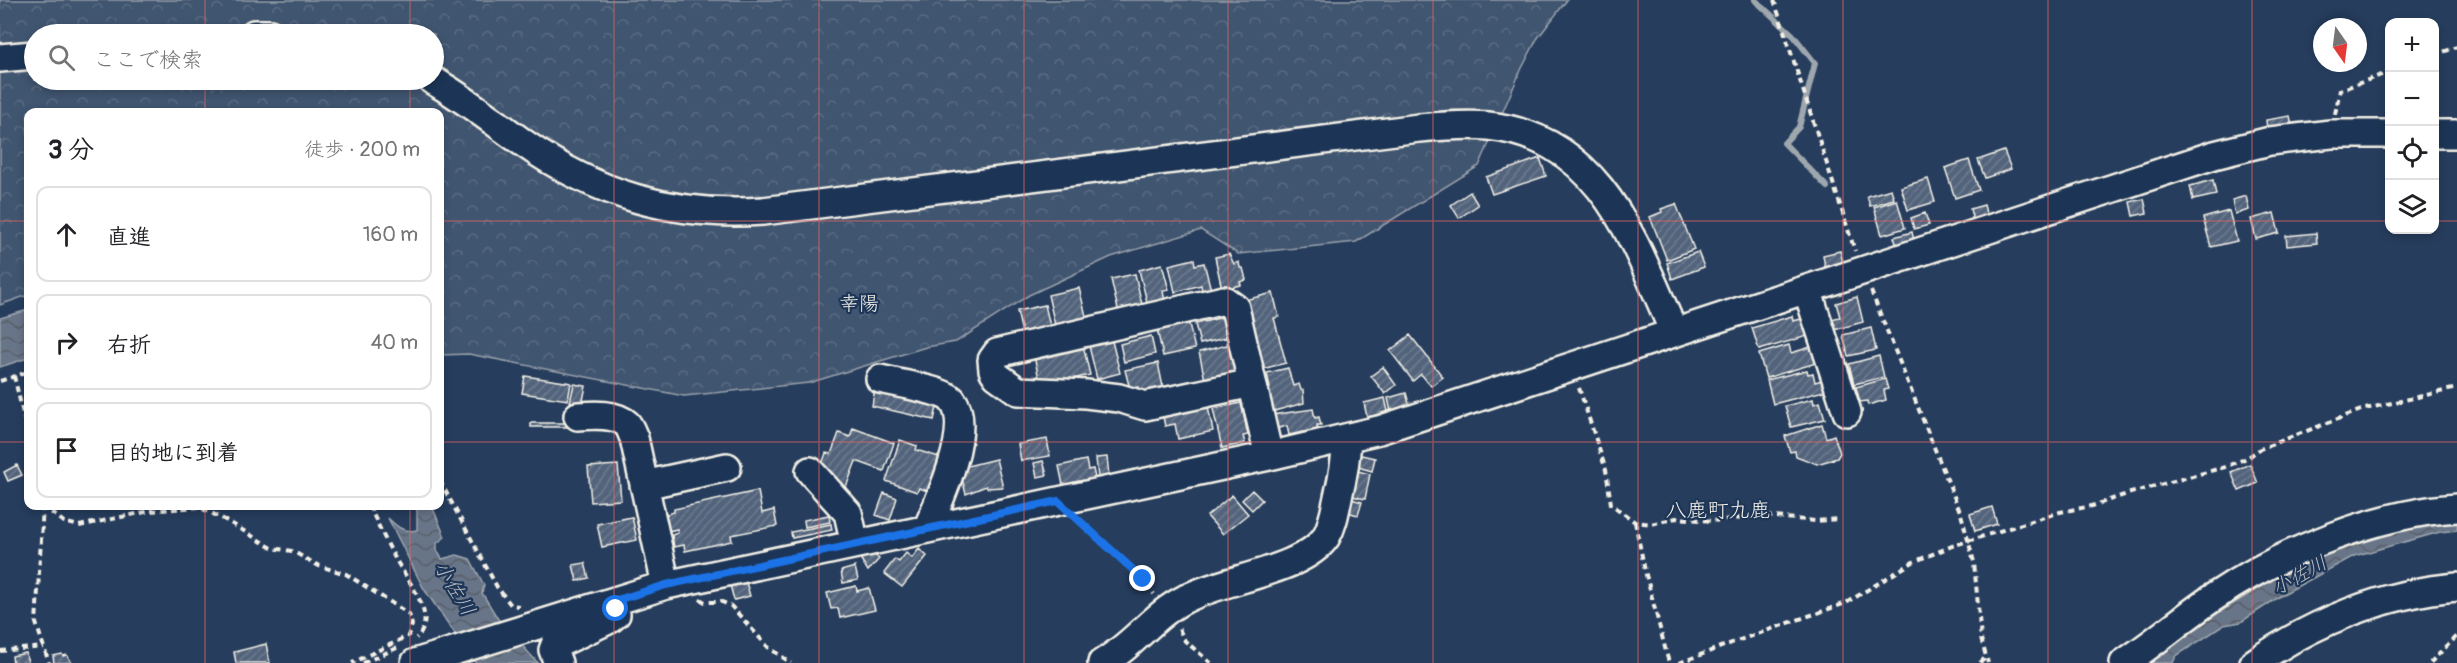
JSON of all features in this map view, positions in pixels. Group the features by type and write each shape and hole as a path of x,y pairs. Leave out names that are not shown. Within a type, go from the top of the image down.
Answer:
{"street":[{"path":"0,58 24,56"},
{"path":"444,88 523,143 589,182 618,194 650,203 714,213 775,209 1419,128 1454,125 1489,126 1515,132 1556,149 1585,169 1597,182 1627,227 1674,332"},
{"path":"410,650 452,651 524,616 614,601 666,585 1347,439 2214,155 2271,141 2331,134 2385,134"},
{"path":"2439,134 2457,134"},
{"path":"1807,289 1847,412"},
{"path":"1252,383 1145,406 1119,398 1086,394 1018,391 997,376 993,370 992,360 997,353 1224,300 1235,308 1269,456"},
{"path":"880,379 942,394 951,399 958,413 959,428 952,463 927,529"},
{"path":"578,416 599,414 627,424 634,438 666,585"},
{"path":"1102,663 1127,647 1166,610 1201,591 1267,571 1316,548 1324,539 1333,520 1346,462 1347,439"},
{"path":"644,485 727,467"},
{"path":"810,471 848,513 855,544"},
{"path":"2124,663 2230,586 2304,548 2375,523 2457,508"},
{"path":"2254,663 2288,642 2378,602 2409,594 2457,587"},
{"path":"558,663 554,656 555,645 610,620 616,614 614,601"}],"path":[{"path":"1774,0 1862,271 1961,514 1974,562 1981,639 1988,663"},
{"path":"2439,53 2457,47"},
{"path":"2331,134 2340,90 2385,74"},
{"path":"1572,367 1606,470 1611,504 1635,522 1651,524 1676,518 1712,521 1766,516 1815,521 1838,519"},
{"path":"0,381 24,373"},
{"path":"14,376 24,417"},
{"path":"1679,663 1737,640 1846,603 1913,562 1969,541 2060,512 2092,506 2225,467 2247,458 2260,449 2361,410 2457,388"},
{"path":"444,488 506,601 524,616"},
{"path":"1058,501 1143,579 1185,641 1211,663"},
{"path":"43,510 36,623 49,663"},
{"path":"48,510 64,522 79,526 162,510"},
{"path":"205,510 272,548 292,551 319,566 346,574 409,614 412,625 408,636 352,663"},
{"path":"363,663 410,650 423,633 425,624 417,592 397,561 371,510"},
{"path":"1635,522 1669,663"},
{"path":"697,597 705,602 722,602 731,606 768,647 791,663"},
{"path":"2430,663 2457,636"},
{"path":"0,651 44,647"},
{"path":"1980,663 1986,657"}],"green space":[{"path":"0,0 1567,0 1537,39 1479,166 1356,242 1238,254 1201,230 1111,257 1029,295 956,342 926,347 809,383 684,396 469,354 444,355 444,108 24,108 24,296 0,305"}],"water":[{"path":"24,311 24,359 0,367 0,318"},
{"name":"小佐川","path":"434,510 445,537 437,543 437,550 442,559 457,555 470,559 484,585 482,593 498,619 538,663 476,663 472,658 424,589 388,518 408,531 417,530 417,511"},
{"name":"小佐川","path":"2457,520 2457,530 2440,532 2354,556 2285,593 2241,622 2224,625 2176,656 2173,663 2147,663 2194,628 2272,580 2341,544 2415,525"}],"building":[{"path":"2290,116 2292,125 2267,129 2266,120"},
{"path":"2004,151 2011,169 1985,178 1978,160"},
{"path":"1540,158 1546,176 1492,194 1486,177"},
{"path":"1969,160 1979,190 1955,198 1945,168"},
{"path":"1928,179 1935,202 1908,210 1901,187"},
{"path":"2213,180 2216,195 2193,200 2190,186"},
{"path":"1891,189 1894,199 1870,206 1867,196"},
{"path":"1470,192 1478,205 1459,218 1451,205"},
{"path":"2246,196 2249,210 2235,214 2232,200"},
{"path":"2144,199 2147,213 2133,216 2130,202"},
{"path":"1897,200 1905,228 1882,235 1874,207"},
{"path":"1676,204 1694,249 1667,260 1650,217 1662,212 1661,209"},
{"path":"1984,205 1987,217 1973,221 1970,209"},
{"path":"2229,211 2237,241 2211,247 2203,218"},
{"path":"1925,213 1929,225 1914,229 1911,218"},
{"path":"2274,213 2279,233 2256,239 2251,219"},
{"path":"1912,232 1914,241 1897,246 1894,237"},
{"path":"2316,233 2317,243 2287,246 2286,236"},
{"path":"1840,251 1843,262 1825,267 1823,255"},
{"path":"1698,252 1704,267 1672,279 1667,263"},
{"path":"1229,254 1234,264 1239,262 1240,268 1243,268 1246,280 1240,282 1241,285 1222,289 1215,257"},
{"path":"1194,259 1195,265 1204,263 1211,290 1202,292 1201,285 1175,292 1169,265"},
{"path":"1162,264 1169,290 1163,291 1165,302 1148,306 1139,270"},
{"path":"1135,274 1143,309 1134,311 1133,307 1125,308 1126,312 1119,314 1111,279"},
{"path":"1079,288 1087,320 1060,327 1059,324 1055,325 1048,295"},
{"path":"1273,293 1279,317 1274,318 1286,363 1262,369 1245,300"},
{"path":"1857,297 1863,322 1834,330 1831,319 1840,317 1836,303"},
{"path":"1045,305 1050,326 1022,333 1017,311"},
{"path":"1792,316 1793,321 1806,318 1811,335 1759,350 1752,328"},
{"path":"1224,317 1229,337 1200,344 1195,324"},
{"path":"1188,320 1195,349 1163,356 1157,329 1182,324 1181,321"},
{"path":"1871,328 1876,350 1848,356 1843,335"},
{"path":"1410,335 1443,377 1431,386 1421,374 1413,381 1390,351"},
{"path":"1151,336 1155,354 1124,362 1120,344"},
{"path":"1112,341 1120,373 1097,379 1089,346"},
{"path":"1231,344 1232,361 1236,360 1239,372 1205,380 1199,352"},
{"path":"1083,345 1090,375 1054,383 1040,383 1034,356"},
{"path":"1789,345 1791,353 1811,347 1816,363 1766,378 1759,354"},
{"path":"1879,356 1884,377 1854,384 1849,364"},
{"path":"1158,363 1163,387 1140,392 1139,387 1130,389 1125,370"},
{"path":"1383,367 1396,385 1385,394 1371,376"},
{"path":"1288,368 1293,386 1299,384 1303,390 1304,403 1274,411 1266,389 1270,388 1267,373"},
{"path":"1807,370 1808,374 1813,373 1815,382 1826,379 1828,390 1773,404 1767,380"},
{"path":"525,376 571,383 568,400 522,393"},
{"path":"1885,379 1888,389 1884,390 1886,400 1868,405 1867,401 1860,402 1856,387"},
{"path":"574,384 586,386 582,405 570,402"},
{"path":"875,388 938,403 934,420 872,406"},
{"path":"1406,393 1410,407 1391,412 1388,398"},
{"path":"1385,398 1388,412 1367,417 1364,403"},
{"path":"1813,399 1814,404 1820,402 1825,419 1791,427 1785,406"},
{"path":"1241,403 1248,435 1243,436 1245,443 1222,448 1213,409"},
{"path":"1208,407 1213,431 1178,439 1175,424 1165,426 1163,417"},
{"path":"1313,409 1315,418 1319,417 1321,425 1317,425 1318,429 1289,435 1287,426 1275,429 1272,415"},
{"path":"531,423 567,423 567,427 531,427"},
{"path":"1822,424 1826,438 1834,435 1840,453 1837,458 1817,464 1796,456 1795,451 1790,452 1785,436"},
{"path":"853,428 894,443 884,471 856,461 846,487 824,479 820,470 826,453 831,454 839,433 850,437"},
{"path":"1047,439 1050,456 1021,461 1018,444"},
{"path":"900,440 917,446 916,450 939,457 928,491 919,488 917,492 886,481"},
{"path":"1357,454 1375,458 1372,471 1354,466"},
{"path":"1107,457 1109,476 1098,478 1096,458"},
{"path":"996,459 1003,487 987,488 986,486 966,494 959,468"},
{"path":"1086,460 1088,470 1093,469 1095,478 1063,485 1059,466"},
{"path":"1043,461 1047,475 1037,477 1034,463"},
{"path":"2250,464 2258,483 2239,491 2231,472"},
{"path":"17,465 22,475 8,481 4,472"},
{"path":"618,465 621,500 591,502 588,467"},
{"path":"1350,469 1370,474 1365,499 1344,494"},
{"path":"1252,490 1262,500 1252,510 1242,500"},
{"path":"758,491 762,513 774,510 777,526 731,535 732,541 685,551 684,545 674,547 672,535 678,533 677,529 668,531 665,515 674,512 674,509"},
{"path":"884,493 897,498 890,520 876,515"},
{"path":"1232,495 1248,514 1223,534 1207,516"},
{"path":"1344,497 1362,502 1358,515 1340,510"},
{"path":"1992,507 1997,524 1975,531 1970,514"},
{"path":"829,515 830,522 805,527 804,520"},
{"path":"632,517 637,540 602,547 597,524"},
{"path":"831,524 832,530 792,538 791,532"},
{"path":"919,549 927,556 902,587 884,573 895,559 899,562 906,553 912,558"},
{"path":"875,555 879,559 868,571 860,558"},
{"path":"585,563 589,578 577,581 573,565"},
{"path":"855,567 858,580 843,583 841,571"},
{"path":"746,582 750,596 734,600 730,585"},
{"path":"856,586 857,591 869,588 875,610 840,618 838,608 831,609 827,593"},
{"path":"266,644 270,663 236,663 234,652"},
{"path":"26,653 28,663 13,663 12,656"},
{"path":"67,655 72,663 54,663 53,656"}],"waterway":[{"path":"1755,0 1793,35 1815,63 1799,127 1784,143 1827,187"}],"district":[{"name":"幸陽","path":"859,303"},
{"name":"八鹿町九鹿","path":"1718,510"}],"route":[{"path":"616,609 614,601 666,585 1058,501 1143,579"}]}
